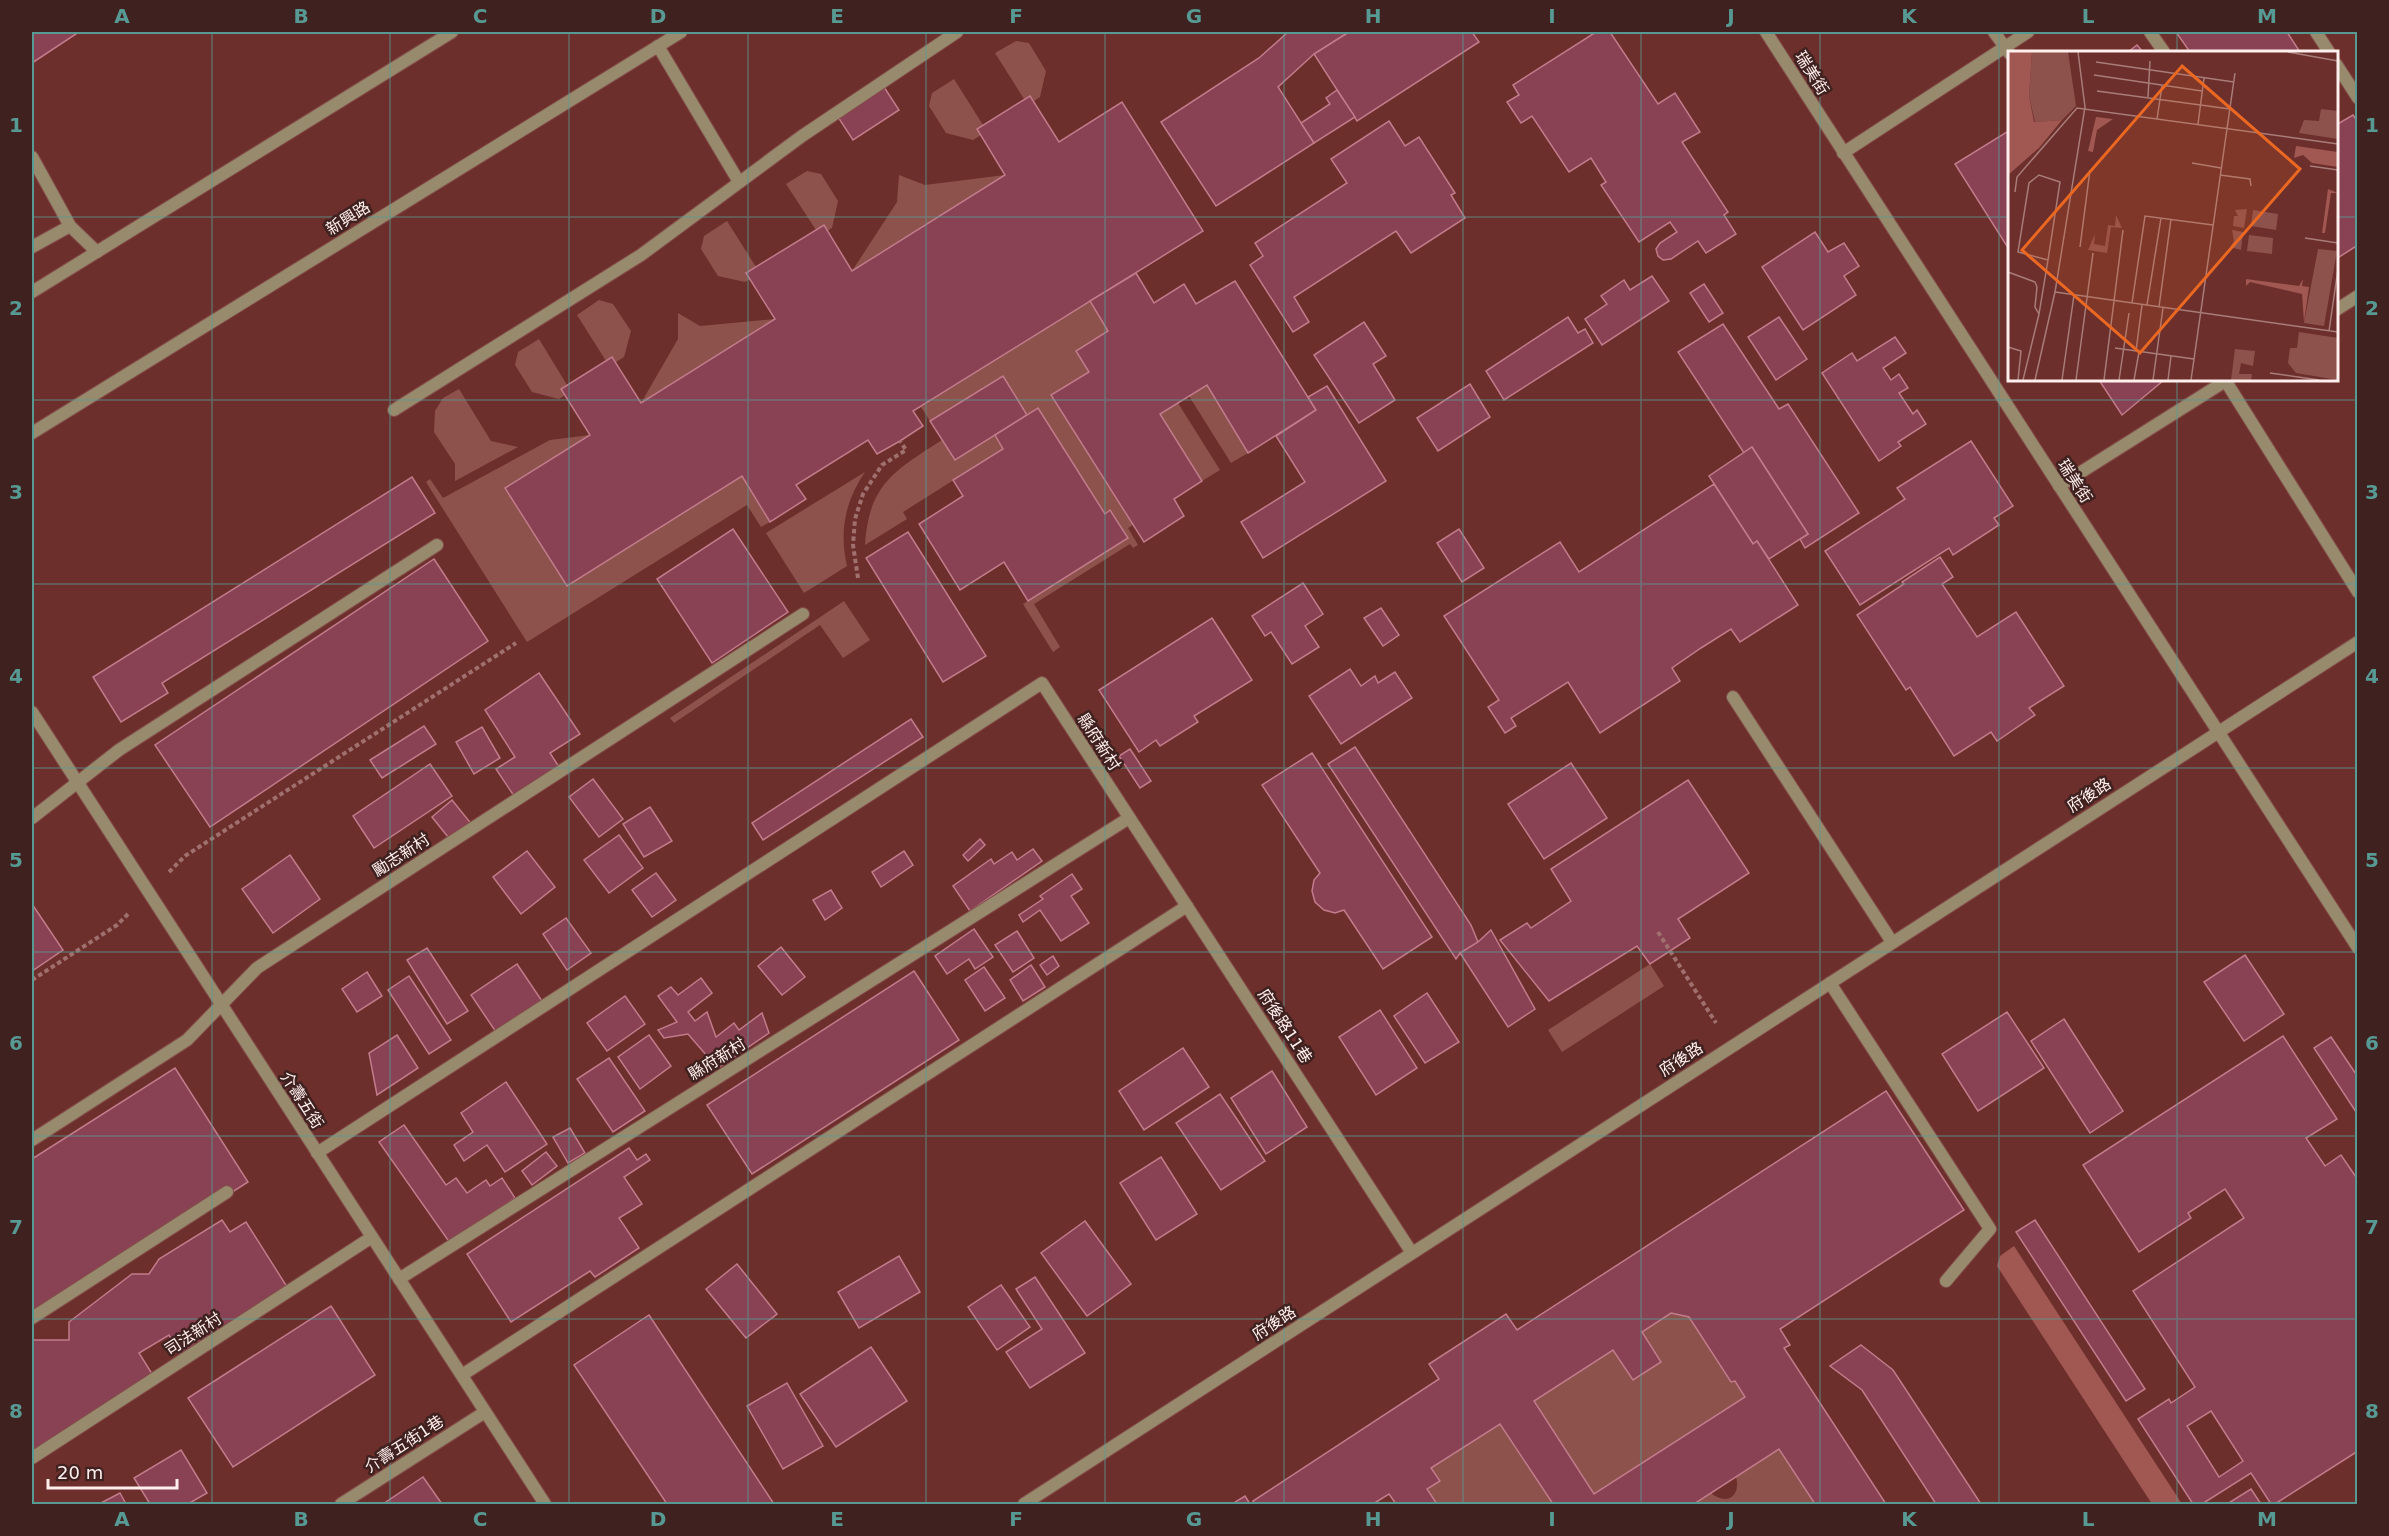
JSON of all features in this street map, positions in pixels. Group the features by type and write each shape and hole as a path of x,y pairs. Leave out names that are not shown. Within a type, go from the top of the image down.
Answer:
{"street":[{"path":"32,292 452,32"},
{"name":"新興路","path":"32,433 681,32"},
{"path":"394,410 642,255 802,136 957,32"},
{"name":"瑞美街","path":"1766,32 2358,948"},
{"path":"1994,32 2007,50"},
{"path":"1843,153 2007,50 2028,32"},
{"path":"2150,32 2163,51"},
{"path":"2316,32 2328,51"},
{"path":"658,46 739,182"},
{"path":"2338,66 2358,98"},
{"path":"32,157 70,226 97,252"},
{"path":"32,247 70,226"},
{"path":"2338,309 2358,296"},
{"path":"2060,486 2224,381"},
{"path":"2227,381 2358,592"},
{"path":"32,818 119,750 437,544"},
{"name":"勵志新村","path":"32,1140 187,1040 257,968 803,614"},
{"name":"府後路","path":"1024,1504 2358,642"},
{"name":"縣府新村","path":"317,1153 1042,683 1129,818 399,1279"},
{"path":"1733,697 1892,942"},
{"name":"介壽五街","path":"32,712 545,1504"},
{"name":"府後路11巷","path":"1129,818 1412,1253"},
{"path":"462,1375 1187,906"},
{"path":"1830,982 1990,1229 1946,1281"},
{"path":"32,1318 226,1192"},
{"name":"司法新村","path":"32,1458 372,1238"},
{"name":"介壽五街1巷","path":"341,1504 485,1412"}],"path":[{"path":"858,578 853,545 855,519 863,494 882,465 906,450 900,441"},
{"path":"32,980 117,925 185,856 516,643"},
{"path":"1658,932 1731,1046"}],"shaded area":[{"path":"1016,41 1029,43 1046,71 1040,97 1034,101 1030,96 1024,99 995,53"},
{"path":"954,79 983,125 977,129 981,135 973,140 946,133 929,106 932,93"},
{"path":"807,171 821,174 838,201 832,228 827,231 824,225 816,230 786,184"},
{"path":"899,175 925,185 1005,175 852,271 897,202"},
{"path":"727,221 756,267 750,279 745,282 718,276 701,249 704,236"},
{"path":"599,300 613,304 631,331 624,357 616,362 612,357 606,361 577,315"},
{"path":"1090,301 1108,331 1089,372 1051,395 1133,525 1128,528 1138,545 1133,548 1130,544 1034,604 1060,647 1053,652 1023,604 1127,538 1110,510 1105,514 1038,408 1027,415 1003,376 930,421 921,407"},
{"path":"678,313 700,326 775,319 641,403 678,339"},
{"path":"539,339 567,385 561,389 565,395 559,399 532,392 515,365 518,352"},
{"path":"1207,385 1248,453 1231,463 1189,396"},
{"path":"459,389 491,441 518,447 455,481 455,464 434,432 435,411 443,398"},
{"path":"1178,403 1220,470 1202,481 1160,414"},
{"path":"590,435 505,488 567,586 742,476 770,522 761,527 747,505 527,642 426,482 430,479 443,498 550,440"},
{"path":"995,435 1003,449 903,512 907,519 865,545 867,524 878,493 898,471 942,440 955,460"},
{"path":"865,472 848,506 844,529 847,566 804,593 766,533"},
{"path":"844,601 870,640 843,658 820,625 674,723 670,718"},
{"path":"1650,964 1664,986 1562,1052 1548,1030"},
{"path":"2014,1246 2182,1504 2152,1504 1997,1266 2000,1256"},
{"path":"1671,1313 1689,1317 1731,1382 1735,1381 1745,1397 1594,1494 1534,1401 1613,1350 1633,1380 1660,1362 1642,1332"},
{"path":"1500,1424 1553,1504 1437,1504 1427,1489 1439,1481 1431,1468"},
{"path":"1779,1449 1815,1504 1694,1504 1711,1493 1722,1499 1731,1497 1735,1494 1736,1477"}],"building":[{"path":"32,32 79,32 32,63"},
{"path":"1288,32 1349,32 1314,54 1278,87 1314,143 1216,206 1161,122 1259,58"},
{"path":"1349,32 1472,32 1479,42 1357,121 1314,54"},
{"path":"1596,32 1610,32 1658,104 1675,93 1700,132 1682,142 1728,212 1724,215 1736,234 1706,253 1698,241 1671,259 1663,260 1658,256 1656,249 1660,243 1677,232 1670,222 1639,242 1601,185 1606,182 1591,158 1569,172 1532,116 1521,123 1507,102 1519,95 1513,85"},
{"path":"2176,32 2287,32 2299,51 2189,51"},
{"path":"2137,45 2142,51 2129,51"},
{"path":"882,84 899,110 853,140 836,114"},
{"path":"1337,90 1355,117 1314,143 1301,123 1330,104 1326,98"},
{"path":"1030,96 1059,142 1122,102 1203,231 913,411 923,426 900,441 877,454 868,440 796,485 806,499 770,522 742,476 567,586 505,488 590,435 561,389 612,357 641,403 775,319 746,273 824,225 852,271 1005,175 977,129"},
{"path":"2353,115 2358,122 2358,245 2338,258 2338,124"},
{"path":"1389,121 1405,146 1419,137 1455,193 1451,195 1465,218 1411,253 1396,231 1294,297 1309,322 1293,332 1250,265 1263,256 1255,243 1347,183 1331,159"},
{"path":"2008,131 2008,248 1955,164"},
{"path":"1815,232 1828,252 1844,243 1859,266 1844,276 1856,295 1803,330 1762,267"},
{"path":"1136,273 1154,303 1184,284 1196,304 1235,281 1316,410 1248,453 1207,385 1160,414 1202,481 1174,499 1184,516 1144,542 1051,395 1089,372 1076,351 1108,331 1090,301"},
{"path":"1652,276 1669,301 1602,345 1585,319 1607,304 1601,296 1624,280 1630,290"},
{"path":"1704,284 1723,313 1709,322 1690,293"},
{"path":"1568,317 1578,333 1585,329 1593,343 1504,400 1486,371"},
{"path":"1779,317 1807,359 1776,380 1748,337"},
{"path":"1364,322 1386,356 1373,364 1395,400 1359,423 1314,355"},
{"path":"1723,324 1779,409 1788,404 1859,513 1805,548 1800,539 1808,534 1752,447 1744,453 1678,352"},
{"path":"1895,337 1906,353 1883,368 1891,380 1899,374 1908,388 1899,393 1913,414 1917,410 1926,424 1898,442 1901,446 1879,461 1822,373 1852,353 1857,361"},
{"path":"1003,376 1027,415 955,460 930,421"},
{"path":"2100,381 2163,381 2122,415"},
{"path":"1470,384 1490,417 1438,451 1417,418"},
{"path":"1327,386 1386,481 1263,558 1241,522 1305,482 1276,436 1316,410 1308,397"},
{"path":"1038,408 1105,514 1110,510 1128,538 1028,601 1004,562 960,590 919,524 963,496 953,480 1003,449 995,435"},
{"path":"1971,441 2013,506 1994,518 1999,525 1953,555 1949,548 1860,605 1825,551 1905,499 1897,488"},
{"path":"1752,447 1808,534 1769,559 1757,541 1753,544 1709,476"},
{"path":"412,477 435,513 162,683 168,693 121,722 93,677"},
{"path":"1714,484 1753,544 1757,541 1798,605 1740,642 1731,629 1701,648 1672,668 1680,681 1600,733 1568,682 1511,718 1516,726 1505,733 1488,707 1499,700 1444,616 1560,542 1579,572"},
{"path":"733,529 788,612 712,663 657,579"},
{"path":"1459,529 1484,568 1462,582 1437,543"},
{"path":"908,532 986,656 943,682 866,558"},
{"path":"1940,557 1953,577 1942,584 1977,637 2016,612 2064,686 2029,708 2035,715 1997,741 1991,732 1954,756 1910,687 1906,690 1857,615"},
{"path":"434,559 488,641 210,827 155,745"},
{"path":"1303,583 1323,614 1305,626 1319,647 1292,664 1271,632 1265,636 1252,616"},
{"path":"1381,608 1399,635 1383,646 1364,618"},
{"path":"1212,618 1252,680 1194,716 1198,722 1160,746 1156,740 1139,752 1099,690"},
{"path":"1350,669 1361,686 1375,676 1378,683 1395,672 1412,698 1341,744 1309,696"},
{"path":"539,673 580,734 550,753 561,770 516,799 496,769 515,757 485,710"},
{"path":"911,719 923,737 763,840 752,823"},
{"path":"424,726 436,744 382,778 370,760"},
{"path":"482,727 500,758 474,774 456,742"},
{"path":"1355,747 1471,925 1478,942 1472,948 1460,953 1456,959 1328,764"},
{"path":"1130,749 1151,781 1140,788 1119,756"},
{"path":"1312,753 1432,937 1383,969 1344,910 1335,913 1324,910 1315,902 1312,891 1314,880 1320,873 1262,785"},
{"path":"1571,763 1607,818 1544,859 1508,804"},
{"path":"430,764 452,796 374,848 353,816"},
{"path":"593,779 623,819 599,837 569,797"},
{"path":"1688,780 1749,873 1678,919 1690,938 1650,964 1637,946 1549,1001 1500,940 1527,923 1531,928 1571,901 1551,869"},
{"path":"452,800 473,826 452,842 432,817"},
{"path":"650,807 672,841 644,857 623,824"},
{"path":"619,835 643,868 609,893 584,860"},
{"path":"980,839 985,845 968,861 963,855"},
{"path":"1033,849 1042,861 970,911 953,886 991,859 994,864 1012,852 1017,860"},
{"path":"527,851 555,887 521,914 493,877"},
{"path":"904,851 913,865 881,887 872,872"},
{"path":"290,855 320,899 273,933 242,889"},
{"path":"656,873 676,900 652,917 632,890"},
{"path":"1072,874 1082,889 1071,896 1089,923 1061,941 1040,910 1023,922 1019,915 1043,899 1040,896"},
{"path":"831,890 842,908 825,920 813,900"},
{"path":"32,904 63,950 32,971"},
{"path":"566,918 591,953 567,970 543,934"},
{"path":"974,929 993,957 975,969 969,959 947,974 935,956"},
{"path":"1491,930 1535,1009 1508,1027 1460,953 1478,942"},
{"path":"1017,931 1034,958 1013,972 995,945"},
{"path":"781,947 805,977 782,995 758,966"},
{"path":"427,948 468,1011 447,1024 407,960"},
{"path":"2245,955 2284,1014 2244,1041 2204,982"},
{"path":"1053,956 1059,966 1047,975 1040,965"},
{"path":"517,964 542,1001 496,1032 471,995"},
{"path":"1031,965 1045,987 1023,1001 1010,980"},
{"path":"984,967 1005,998 985,1011 965,980"},
{"path":"914,971 959,1040 752,1174 707,1105"},
{"path":"367,972 382,996 357,1012 342,989"},
{"path":"409,976 451,1040 429,1054 388,990"},
{"path":"701,978 712,993 688,1012 695,1021 707,1012 716,1037 734,1023 739,1030 762,1013 769,1033 712,1072 708,1057 688,1034 664,1038 658,1030 677,1022 658,996 671,987 678,995"},
{"path":"1427,993 1459,1042 1425,1063 1394,1016"},
{"path":"625,996 645,1024 607,1051 587,1023"},
{"path":"1380,1010 1417,1068 1376,1095 1339,1037"},
{"path":"2007,1012 2044,1068 1978,1111 1942,1054"},
{"path":"2064,1019 2123,1111 2090,1133 2031,1041"},
{"path":"397,1035 418,1068 377,1095 369,1053"},
{"path":"649,1035 671,1066 640,1089 618,1057"},
{"path":"2283,1036 2337,1119 2306,1138 2325,1166 2341,1155 2358,1180 2358,1451 2275,1504 2271,1504 2251,1473 2202,1504 2193,1504 2138,1419 2169,1399 2171,1403 2195,1387 2133,1291 2244,1218 2225,1189 2188,1213 2191,1218 2139,1252 2083,1165","holes":["2211,1411 2243,1461 2219,1477 2187,1426"]},
{"path":"2331,1037 2358,1077 2358,1115 2314,1048"},
{"path":"1183,1048 1209,1087 1144,1130 1119,1091"},
{"path":"609,1058 645,1111 613,1132 577,1079"},
{"path":"175,1068 248,1182 32,1320 32,1159"},
{"path":"1272,1071 1307,1127 1266,1154 1231,1098"},
{"path":"506,1082 547,1144 505,1172 487,1145 464,1161 454,1145 473,1132 461,1113"},
{"path":"1886,1091 1964,1210 1780,1329 1790,1345 1784,1348 1886,1504 1815,1504 1779,1449 1694,1504 1553,1504 1500,1424 1431,1468 1440,1481 1427,1489 1437,1504 1396,1504 1389,1494 1373,1504 1255,1504 1253,1501 1439,1379 1429,1364 1506,1314 1517,1330","holes":["1671,1313 1689,1317 1731,1382 1735,1381 1745,1397 1594,1494 1534,1401 1613,1350 1633,1380 1661,1362 1642,1332"]},
{"path":"1220,1094 1265,1161 1221,1190 1176,1123"},
{"path":"404,1125 446,1185 456,1178 467,1193 486,1180 490,1186 502,1178 515,1198 450,1243 379,1142"},
{"path":"570,1128 585,1153 568,1163 553,1137"},
{"path":"629,1148 637,1160 646,1154 650,1160 624,1177 642,1204 619,1218 639,1248 595,1277 590,1271 511,1322 467,1254"},
{"path":"546,1152 557,1166 532,1185 522,1171"},
{"path":"1161,1157 1197,1214 1156,1240 1120,1183"},
{"path":"222,1220 230,1232 246,1222 289,1290 182,1357 169,1335 139,1353 154,1377 32,1453 32,1340 69,1340 69,1322 132,1274 149,1274 159,1259"},
{"path":"2035,1220 2145,1389 2126,1401 2016,1232"},
{"path":"1085,1221 1131,1284 1087,1316 1041,1253"},
{"path":"899,1256 920,1292 859,1328 838,1292"},
{"path":"737,1264 777,1314 746,1338 706,1289"},
{"path":"1035,1277 1085,1353 1030,1388 1006,1352 1042,1329 1016,1289"},
{"path":"1001,1285 1030,1327 997,1350 968,1307"},
{"path":"331,1306 375,1375 233,1467 188,1398"},
{"path":"649,1315 774,1504 667,1504 574,1365"},
{"path":"1861,1345 1893,1370 1981,1504 1936,1504 1862,1390 1830,1366"},
{"path":"871,1347 907,1401 836,1447 800,1394"},
{"path":"787,1383 823,1446 783,1469 747,1406"},
{"path":"181,1450 207,1493 188,1504 150,1504 134,1478"},
{"path":"423,1477 442,1504 383,1504"},
{"path":"2251,1489 2261,1504 2227,1504"},
{"path":"120,1493 126,1504 99,1504"},
{"path":"1245,1496 1250,1504 1232,1504"}]}
